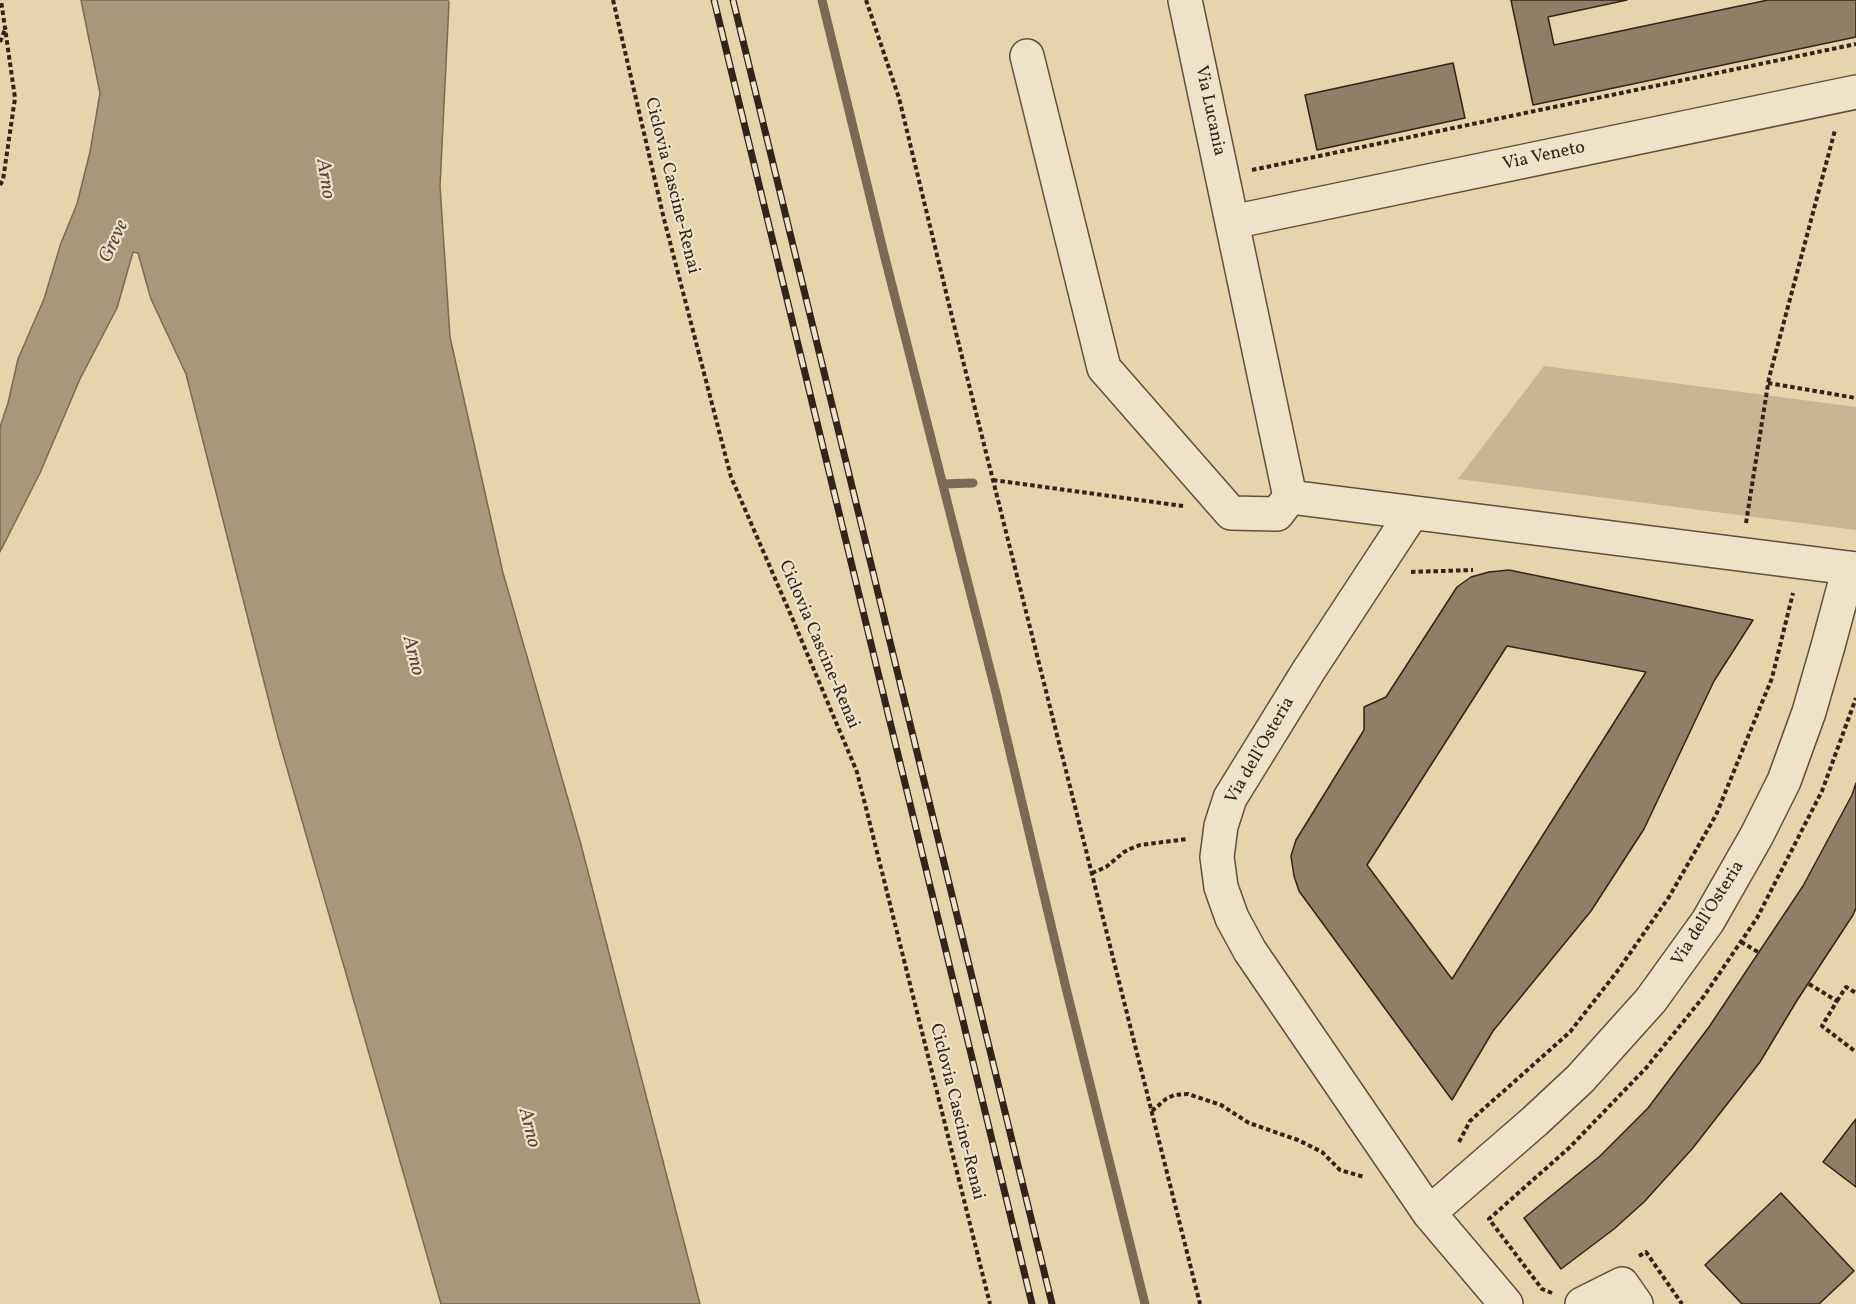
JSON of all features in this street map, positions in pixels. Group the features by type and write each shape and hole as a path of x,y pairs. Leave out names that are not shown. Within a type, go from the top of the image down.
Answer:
{"street":[{"name":"Via Lucania","path":"1185,0 1290,497"},
{"path":"1027,56 1104,368 1231,513 1277,514 1290,497"},
{"name":"Via Veneto","path":"1232,222 1856,92"},
{"name":"Via dell'Osteria","path":"1290,497 1852,568 1809,712 1784,781 1757,835 1708,921 1651,1000 1580,1079 1429,1213"},
{"name":"Via dell'Osteria","path":"1412,513 1309,670 1230,798 1221,826 1217,857 1221,887 1232,918 1250,951 1429,1213 1506,1304"},
{"path":"1567,1299 1622,1284 1636,1304"}],"path":[{"path":"0,185 3,180 15,98 1,0"},
{"name":"Ciclovia Cascine-Renai","path":"613,0 664,219 731,477 857,772 990,1304"},
{"path":"866,0 899,98 1200,1304"},
{"path":"0,42 6,27"},
{"path":"1242,171 1856,44"},
{"path":"1746,525 1768,383 1835,129"},
{"path":"1768,383 1856,398"},
{"path":"993,480 1183,506"},
{"path":"1407,573 1473,570"},
{"path":"1454,1152 1470,1121 1570,1032 1619,969 1669,897 1716,814 1772,678 1793,591"},
{"path":"1567,1299 1542,1289 1489,1219 1570,1147 1646,1068 1704,996 1757,918 1822,791 1856,698"},
{"path":"1092,873 1106,867 1124,852 1140,845 1191,839 1221,826"},
{"path":"1741,942 1758,952"},
{"path":"1809,984 1837,1001"},
{"path":"1856,993 1846,987 1822,1026 1856,1052"},
{"path":"1152,1111 1174,1095 1188,1094 1221,1105 1249,1124 1298,1140 1322,1152 1340,1170 1384,1183 1405,1178"},
{"path":"1636,1257 1646,1252 1682,1304"}],"shaded area":[{"path":"1544,366 1856,407 1856,530 1458,479"}],"water":[{"path":"81,0 448,0 440,186 450,337 503,573 580,841 700,1304 441,1304 278,737 186,374 151,299 138,253 133,252 117,308 80,379 40,473 0,552 0,427 18,359 44,299 61,243 77,204 90,152 100,93"}],"building":[{"path":"1511,0 1627,0 1548,17 1554,45 1768,0 1856,0 1856,37 1533,105"},
{"path":"1453,63 1465,118 1317,150 1305,95"},
{"path":"1509,570 1753,620 1714,681 1644,829 1591,911 1493,1031 1452,1100 1299,891 1291,856 1296,840 1364,730 1364,707 1386,697 1457,587 1471,577","holes":["1507,646 1646,672 1452,979 1367,865"]},
{"path":"1856,783 1856,908 1853,915 1760,1062 1692,1149 1644,1202 1614,1229 1561,1269 1524,1218 1600,1156 1648,1108 1709,1027 1803,886 1852,795"},
{"path":"1856,1119 1856,1187 1823,1162"},
{"path":"1781,1193 1854,1271 1819,1304 1742,1304 1705,1265"}],"waterway":[{"path":"822,0 996,693 1066,988 1145,1304"},
{"path":"943,484 973,483"}],"railway":[{"path":"714,0 1032,1304"},
{"path":"733,0 1052,1304"}],"water label":[{"name":"Arno","path":"324,179"},
{"name":"Greve","path":"115,242"},
{"name":"Arno","path":"412,656"},
{"name":"Arno","path":"528,1128"}]}
